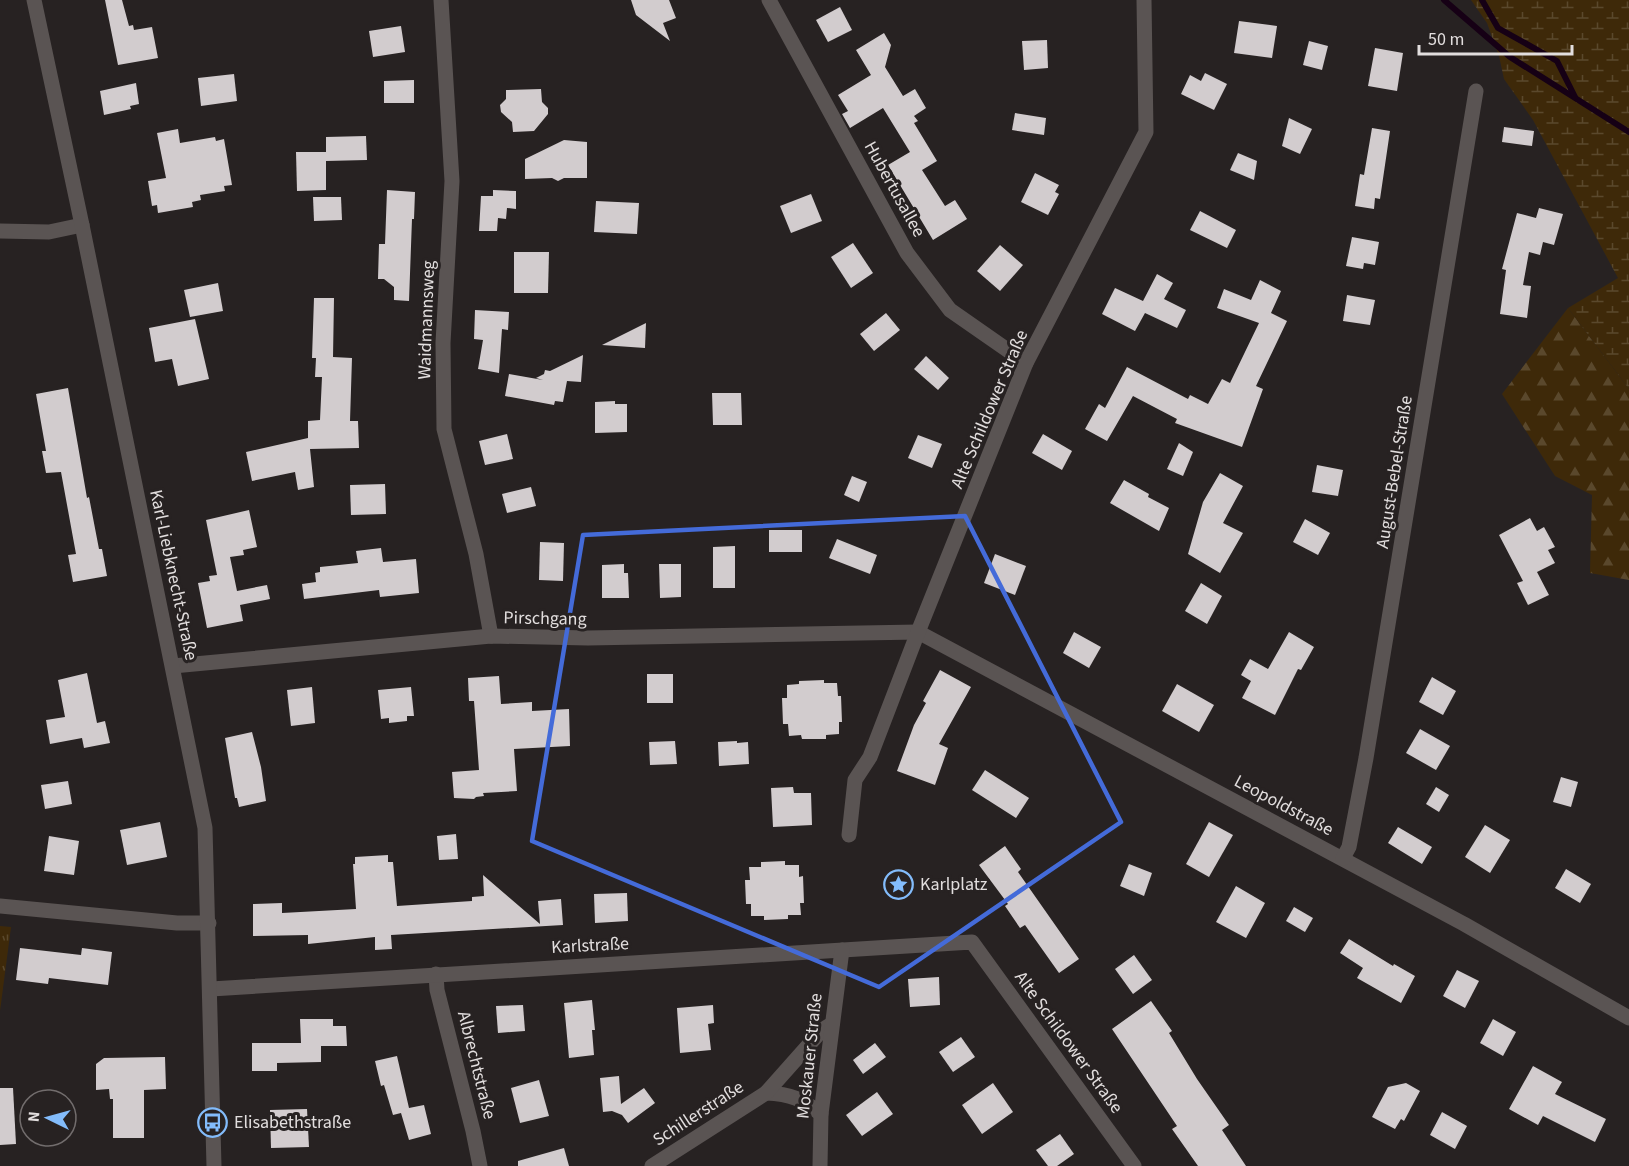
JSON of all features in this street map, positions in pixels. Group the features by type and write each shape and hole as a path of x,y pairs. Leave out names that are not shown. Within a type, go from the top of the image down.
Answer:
{"street":[{"name":"Karl-Liebknecht-Straße","path":"33,0 82,225 205,828 214,1166"},
{"name":"Waidmannsweg","path":"441,0 452,181 443,343 444,429 476,554 491,636"},
{"name":"Hubertusallee","path":"769,0 907,253 950,310 1026,363"},
{"name":"Alte Schildower Straße","path":"849,835 855,780 870,757 1026,363 1146,132 1144,0"},
{"name":"August-Bebel-Straße","path":"1343,858 1349,847 1366,758 1476,91"},
{"path":"0,231 49,232 82,225"},
{"name":"Pirschgang","path":"173,666 491,636 588,638 918,632"},
{"name":"Leopoldstraße","path":"918,632 1343,858 1629,1018"},
{"path":"0,906 177,923 209,923"},
{"name":"Alte Schildower Straße","path":"972,942 1134,1166"},
{"name":"Karlstraße","path":"211,989 972,942"},
{"name":"Moskauer Straße","path":"820,1166 821,1114 842,950"},
{"name":"Albrechtstraße","path":"436,974 437,990 480,1166"},
{"name":"Schillerstraße","path":"652,1166 766,1093 822,1030 832,1024"},
{"name":"Schillerstraße","path":"766,1093 782,1093 804,1100 821,1114"}],"highlighted area":[{"path":"965,516 1121,822 879,987 532,841 583,535"}],"green space":[{"path":"1471,0 1629,0 1629,389 1568,308 1618,278 1533,120 1504,79 1499,56 1487,23"},
{"path":"1568,308 1629,389 1629,580 1590,573 1592,495 1555,476 1502,394"},
{"path":"0,926 11,927 0,1011"}],"building":[{"path":"105,0 122,0 129,26 133,25 134,30 152,27 158,58 118,65"},
{"path":"631,0 669,0 676,18 663,23 670,41 636,15"},
{"path":"840,7 852,30 828,42 816,20"},
{"path":"1239,21 1277,26 1272,58 1234,53"},
{"path":"401,26 405,52 373,57 369,31"},
{"path":"884,33 891,45 885,67 903,96 915,89 926,108 914,116 918,121 914,123 937,161 922,170 945,206 955,200 967,219 933,240 888,165 910,152 883,108 850,128 842,114 848,111 838,95 871,75 856,50"},
{"path":"1047,40 1048,68 1024,70 1022,41"},
{"path":"1309,41 1328,46 1322,70 1303,65"},
{"path":"1375,48 1403,53 1397,91 1368,86"},
{"path":"1205,73 1227,84 1214,110 1181,94 1190,75 1201,81"},
{"path":"234,74 237,101 201,106 198,78"},
{"path":"414,80 414,103 384,103 384,81"},
{"path":"136,83 139,104 130,106 131,109 104,115 100,91"},
{"path":"541,89 542,102 548,108 548,114 534,131 513,132 512,122 501,112 500,105 506,99 506,90"},
{"path":"1015,113 1046,118 1044,135 1012,130"},
{"path":"1289,118 1312,129 1300,154 1282,146"},
{"path":"1504,127 1534,131 1532,146 1502,142"},
{"path":"1372,128 1390,131 1380,199 1375,198 1374,209 1355,206 1360,174 1364,175"},
{"path":"178,129 180,143 215,137 216,141 224,139 232,185 224,186 225,191 200,195 201,200 192,202 193,207 158,213 157,205 152,206 148,181 166,178 157,133"},
{"path":"366,136 367,160 326,161 326,137"},
{"path":"564,140 587,142 587,178 564,178 558,181 552,178 525,179 525,159"},
{"path":"296,152 326,152 326,190 297,191"},
{"path":"1238,153 1257,161 1254,180 1230,170"},
{"path":"1035,173 1059,185 1055,192 1059,194 1048,215 1021,202"},
{"path":"387,190 415,192 409,301 394,300 394,287 384,279 378,279 379,244 385,244"},
{"path":"493,190 516,191 516,209 507,208 506,219 498,218 497,231 479,231 481,196 493,196"},
{"path":"811,194 822,221 791,233 780,206"},
{"path":"313,197 341,197 342,220 314,221"},
{"path":"596,201 639,203 637,234 594,232"},
{"path":"1539,208 1563,214 1554,245 1543,242 1540,255 1529,252 1523,285 1531,286 1527,318 1500,314 1506,270 1502,269 1517,213 1536,218"},
{"path":"1200,211 1236,230 1227,248 1190,230"},
{"path":"1352,237 1379,242 1375,265 1364,263 1363,269 1346,266"},
{"path":"853,243 873,273 851,288 831,257"},
{"path":"1000,245 1023,265 1000,291 977,271"},
{"path":"514,252 549,252 548,293 514,293"},
{"path":"1157,274 1173,283 1164,299 1186,310 1177,328 1145,313 1135,331 1102,314 1115,288 1143,301"},
{"path":"1260,280 1281,291 1271,313 1287,321 1256,386 1263,389 1242,447 1175,423 1177,419 1133,396 1107,441 1085,429 1099,404 1105,408 1127,367 1188,399 1190,395 1208,404 1222,379 1230,383 1259,323 1217,308 1224,289 1251,300"},
{"path":"218,283 223,311 190,317 184,290"},
{"path":"1347,295 1375,300 1370,325 1343,321"},
{"path":"314,298 334,298 333,357 352,358 350,421 358,421 359,448 310,449 314,487 298,490 295,472 252,481 246,452 308,438 308,421 320,420 322,377 315,377 316,358 312,358"},
{"path":"475,310 509,312 508,330 502,329 499,373 478,369 483,340 474,339"},
{"path":"886,313 900,330 874,351 860,334"},
{"path":"195,319 209,379 178,386 172,359 155,362 149,328"},
{"path":"646,323 645,348 602,345"},
{"path":"583,355 581,382 567,381 563,402 555,401 554,405 505,396 509,374 543,380 536,378 544,374 545,370 550,371"},
{"path":"926,356 949,378 938,390 914,369"},
{"path":"68,388 87,498 89,497 99,549 102,549 107,576 73,582 68,555 76,554 61,472 46,473 42,451 46,451 36,394"},
{"path":"712,393 741,393 742,425 713,425"},
{"path":"615,401 615,404 627,404 627,432 595,433 595,402"},
{"path":"507,434 513,459 485,465 479,441"},
{"path":"1043,434 1072,451 1062,470 1032,453"},
{"path":"918,435 942,444 932,468 908,458"},
{"path":"1179,443 1193,452 1183,476 1167,469"},
{"path":"1317,465 1343,470 1338,496 1312,492"},
{"path":"1220,473 1243,486 1223,523 1243,533 1220,573 1188,554 1203,502"},
{"path":"852,476 867,482 859,502 844,495"},
{"path":"1124,480 1169,508 1159,531 1110,503"},
{"path":"385,484 386,514 351,515 350,485"},
{"path":"531,487 536,506 507,513 502,494"},
{"path":"249,510 257,547 243,550 244,555 230,557 237,591 267,585 270,599 240,605 243,621 207,628 198,583 210,581 209,576 217,575 206,520"},
{"path":"1530,518 1537,531 1544,527 1555,547 1548,550 1555,563 1537,572 1549,595 1528,605 1517,583 1523,581 1499,535"},
{"path":"1305,519 1330,533 1318,555 1293,542"},
{"path":"769,530 802,530 802,552 769,552"},
{"path":"837,539 877,555 870,574 829,558"},
{"path":"540,542 564,543 563,581 539,580"},
{"path":"735,546 735,588 713,588 713,547"},
{"path":"381,548 383,562 416,559 419,593 380,597 379,590 304,599 302,584 316,582 315,573 320,572 320,567 358,563 356,551"},
{"path":"995,554 1026,566 1015,595 984,583"},
{"path":"624,564 624,573 628,573 629,598 602,598 602,565"},
{"path":"659,564 681,564 681,597 660,598"},
{"path":"1201,583 1222,596 1207,624 1185,611"},
{"path":"1074,632 1101,647 1089,668 1063,653"},
{"path":"1289,632 1314,647 1301,670 1298,669 1275,715 1242,698 1251,681 1241,675 1250,659 1268,669"},
{"path":"940,670 971,687 939,744 948,748 935,785 897,771 914,725 926,703 923,701"},
{"path":"87,673 97,723 105,721 110,743 84,748 82,738 50,744 46,720 65,717 58,680"},
{"path":"647,674 673,674 673,703 647,703"},
{"path":"499,676 501,704 532,702 532,711 569,709 570,746 514,749 517,791 483,793 484,796 474,799 454,798 452,772 479,770 474,701 469,701 468,678"},
{"path":"1432,677 1456,691 1443,715 1419,702"},
{"path":"824,680 824,683 837,683 838,696 841,696 842,722 839,722 839,734 826,735 826,739 802,739 801,735 789,736 788,724 783,724 782,698 787,698 787,685 799,684 799,681"},
{"path":"1177,684 1214,705 1199,732 1162,711"},
{"path":"312,687 315,723 291,726 287,690"},
{"path":"411,687 414,716 407,716 407,721 389,723 389,718 381,719 378,690"},
{"path":"1420,729 1450,746 1436,770 1406,753"},
{"path":"252,732 261,767 266,801 239,807 237,798 235,798 225,738"},
{"path":"675,741 677,764 650,765 649,742"},
{"path":"737,741 737,743 748,742 749,764 719,766 718,742"},
{"path":"985,770 1029,798 1016,818 972,790"},
{"path":"1561,777 1578,782 1571,807 1553,802"},
{"path":"68,781 72,804 45,809 41,785"},
{"path":"793,787 794,793 811,793 812,825 773,827 771,788"},
{"path":"1436,787 1449,795 1439,812 1426,804"},
{"path":"160,822 167,857 127,865 120,830"},
{"path":"1209,822 1233,835 1209,877 1186,864"},
{"path":"1485,825 1510,840 1490,873 1465,857"},
{"path":"1398,827 1432,847 1422,864 1388,843"},
{"path":"456,834 458,859 439,860 437,836"},
{"path":"49,836 79,841 74,875 44,871"},
{"path":"1005,846 1021,869 1018,872 1079,959 1059,973 1025,925 1020,928 1005,906 1008,904 979,865"},
{"path":"388,855 388,862 393,862 397,906 472,901 472,897 484,896 483,875 540,924 538,901 561,899 563,925 391,935 392,949 375,950 375,937 308,944 308,935 253,936 253,904 282,903 282,913 356,909 353,864 355,864 355,857"},
{"path":"785,861 785,865 799,865 799,877 803,876 804,903 800,903 801,915 788,915 788,919 764,920 764,916 751,916 751,904 746,904 745,880 750,880 749,867 761,867 761,862"},
{"path":"1129,864 1152,873 1144,896 1120,886"},
{"path":"1566,869 1591,884 1580,903 1555,888"},
{"path":"1236,886 1265,903 1246,938 1216,922"},
{"path":"627,893 628,921 595,923 594,894"},
{"path":"1294,907 1313,918 1305,932 1286,921"},
{"path":"1349,939 1393,966 1394,964 1415,976 1401,1003 1357,978 1363,968 1340,953"},
{"path":"20,948 81,955 82,948 112,952 108,985 49,978 48,984 16,980"},
{"path":"1134,955 1152,980 1133,994 1115,969"},
{"path":"1457,970 1479,981 1465,1008 1443,996"},
{"path":"939,977 940,1005 910,1007 908,979"},
{"path":"592,1000 595,1030 592,1030 594,1055 569,1058 564,1003"},
{"path":"1151,1001 1172,1031 1169,1033 1197,1079 1229,1125 1222,1130 1246,1166 1198,1166 1172,1129 1177,1126 1112,1029"},
{"path":"523,1005 525,1031 498,1033 496,1006"},
{"path":"713,1005 714,1023 708,1024 711,1050 680,1053 677,1008"},
{"path":"300,1019 333,1019 333,1026 346,1026 347,1046 321,1046 321,1062 277,1063 277,1071 252,1071 252,1043 301,1043"},
{"path":"1493,1019 1516,1032 1503,1056 1480,1043"},
{"path":"961,1037 975,1057 953,1072 939,1052"},
{"path":"875,1043 886,1057 863,1074 853,1060"},
{"path":"397,1056 409,1108 424,1105 431,1134 409,1140 401,1113 393,1115 384,1085 381,1086 375,1061"},
{"path":"165,1057 166,1089 144,1090 144,1138 113,1138 113,1099 110,1099 109,1089 96,1090 96,1064 104,1058"},
{"path":"1533,1066 1562,1082 1555,1094 1606,1119 1595,1142 1543,1116 1538,1125 1509,1109"},
{"path":"619,1076 621,1104 644,1088 655,1103 628,1123 622,1115 612,1111 603,1112 600,1078"},
{"path":"539,1080 549,1116 520,1123 511,1088"},
{"path":"993,1083 1013,1112 982,1134 962,1105"},
{"path":"1406,1083 1420,1091 1404,1121 1401,1119 1395,1129 1372,1117 1388,1087"},
{"path":"0,1088 13,1088 16,1144 0,1145"},
{"path":"877,1092 893,1114 862,1136 846,1115"},
{"path":"307,1109 309,1147 271,1148 270,1110"},
{"path":"1442,1112 1467,1126 1455,1149 1430,1135"},
{"path":"1060,1134 1074,1154 1057,1166 1048,1166 1036,1150"},
{"path":"564,1148 569,1166 518,1166 518,1161"}],"waterway":[{"path":"1444,0 1510,57 1629,132"},
{"path":"1482,0 1498,28 1557,61 1575,97"}],"place":[{"name":"Karlplatz","path":"899,884"},
{"name":"Elisabethstraße","path":"213,1122"}]}
